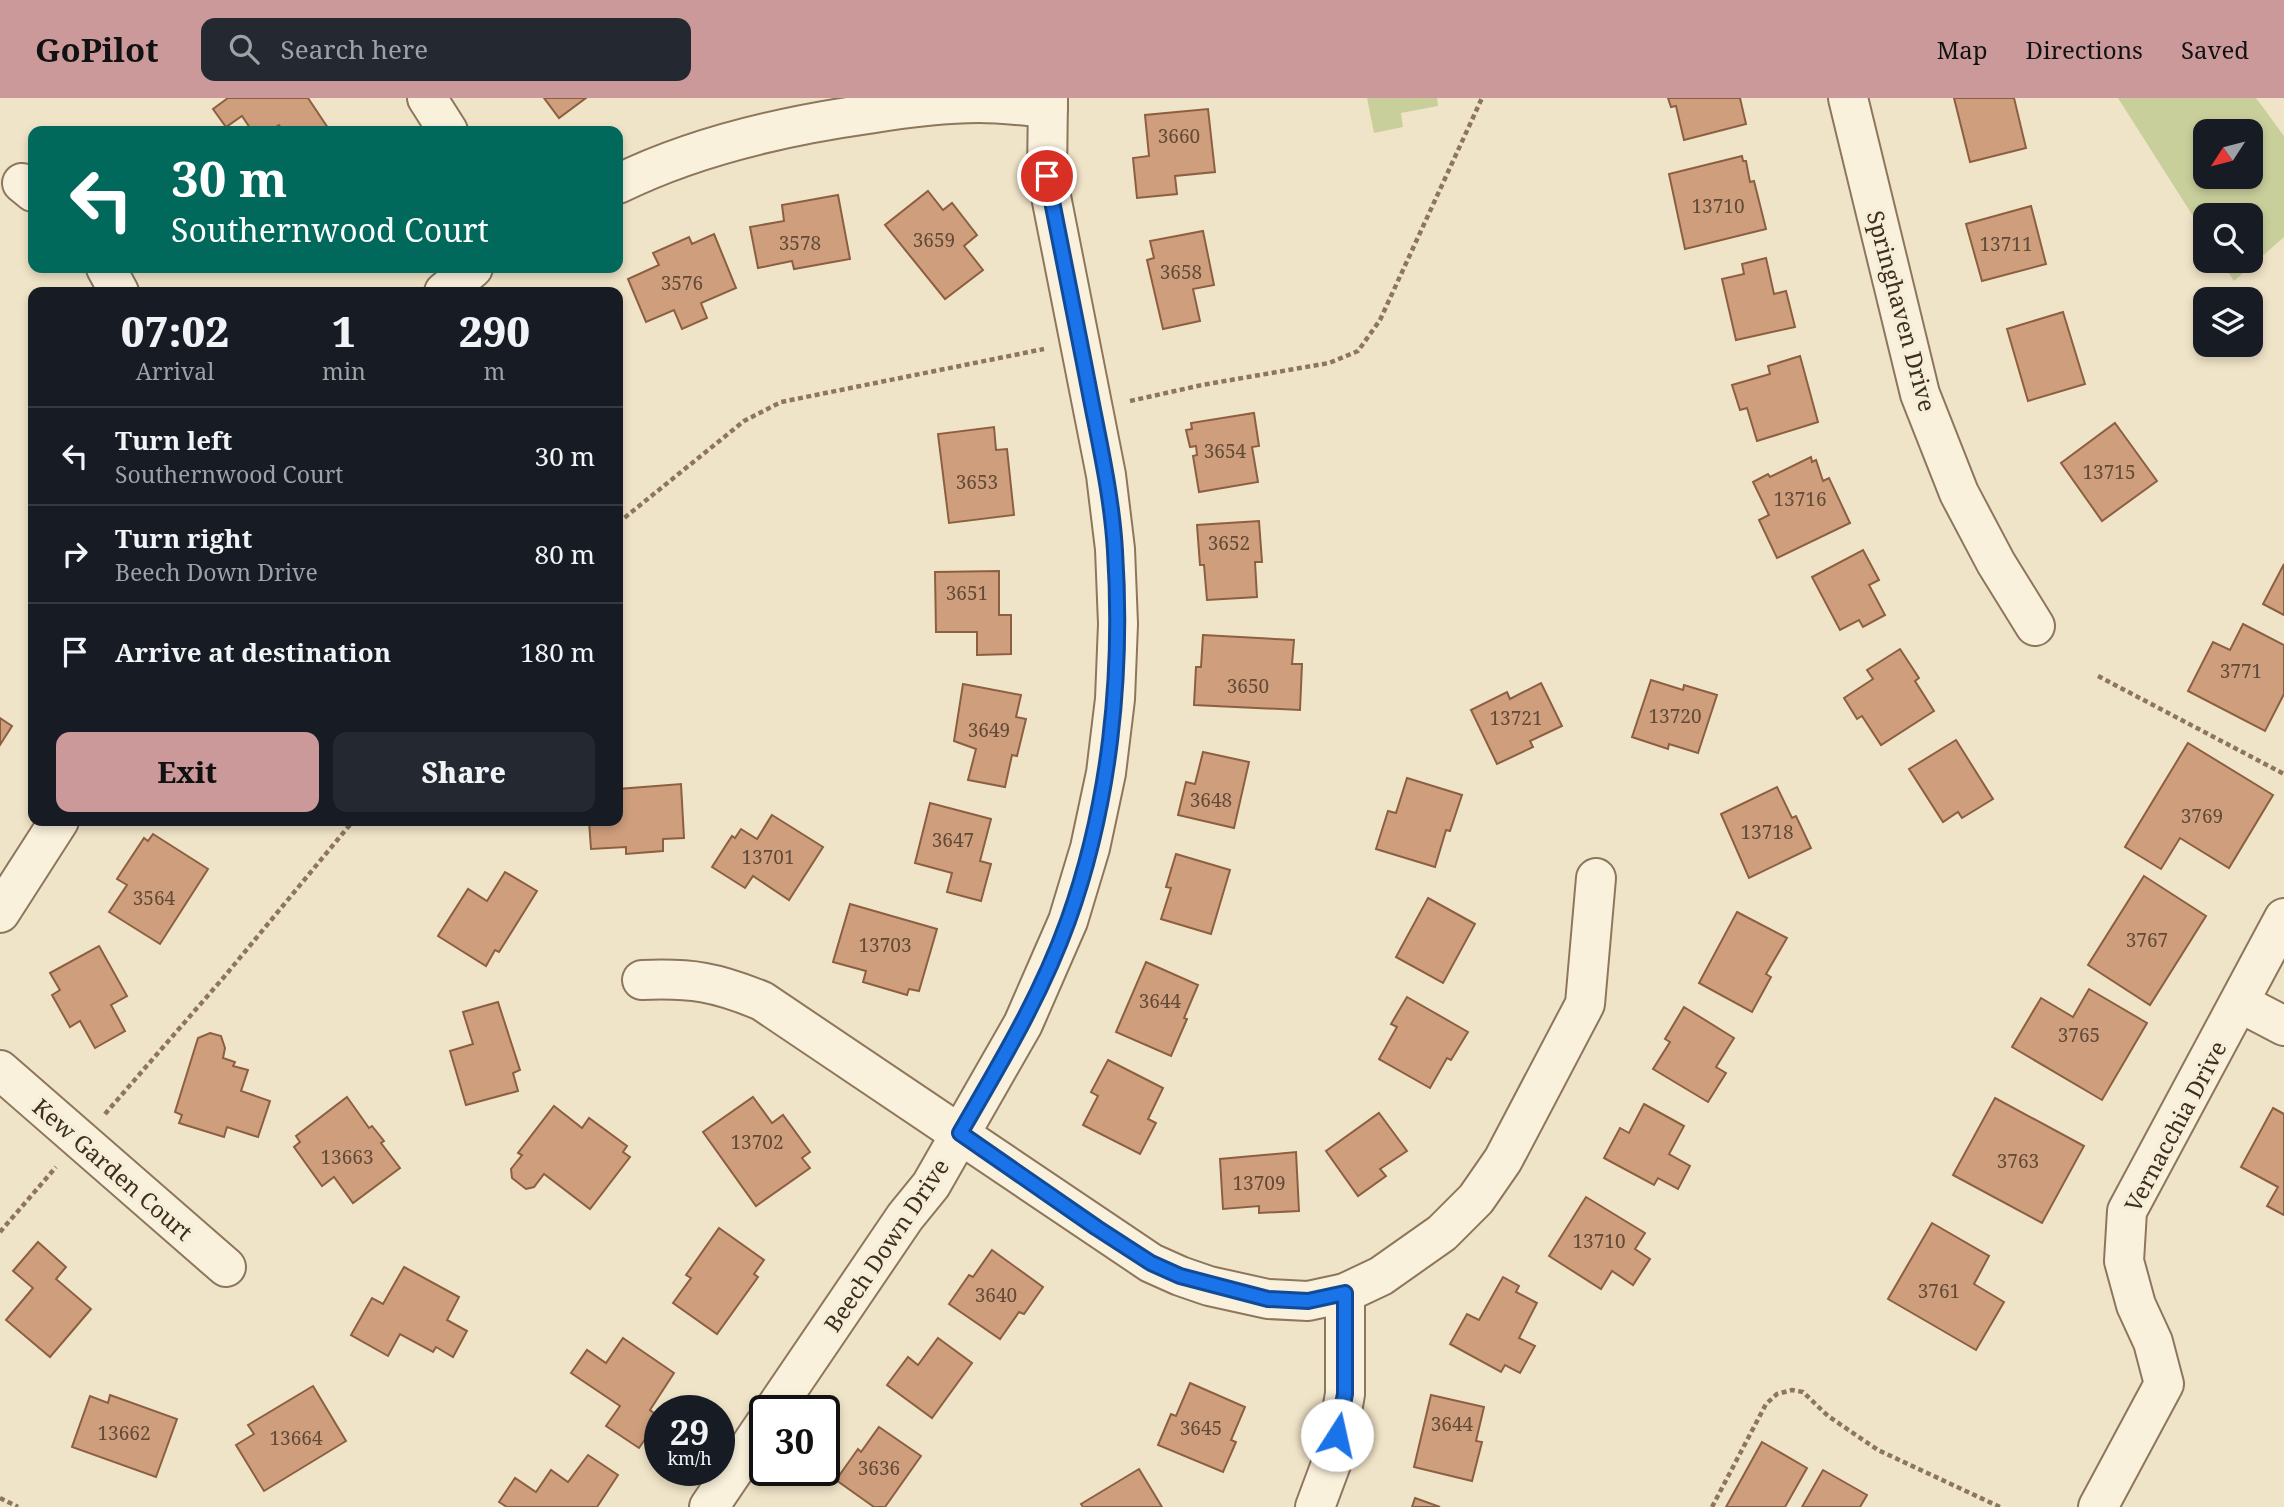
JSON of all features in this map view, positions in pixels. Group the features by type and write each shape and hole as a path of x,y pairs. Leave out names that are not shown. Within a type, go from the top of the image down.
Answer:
{"street":[{"path":"427,98 445,126"},
{"name":"Springhaven Drive","path":"1848,98 1920,394 1959,493 1996,563 2035,626"},
{"path":"623,182 722,145 826,120 901,109 978,103 1048,103"},
{"name":"Beech Down Drive","path":"784,1395 905,1217 930,1185 1023,1024 1068,921 1090,848 1106,773 1115,699 1118,624 1115,549 1106,475 1047,176 1048,103"},
{"path":"450,287 467,273"},
{"path":"0,913 56,826"},
{"path":"642,980 681,978 724,985 762,1001 1151,1263 1180,1276 1268,1299 1308,1301 1345,1293 1381,1276 1442,1233 1476,1199 1503,1160 1585,1004 1596,878"},
{"name":"Vernacchia Drive","path":"2098,1507 2164,1384 2153,1342 2136,1305 2124,1261 2127,1211 2284,918"},
{"path":"2239,1003 2284,1026"},
{"name":"Kew Garden Court","path":"0,1070 226,1267"},
{"path":"1315,1507 1334,1455 1345,1394 1345,1293"},
{"path":"709,1507 749,1448"}],"path":[{"path":"2098,676 2284,774"},
{"path":"0,1232 224,977 349,826"},
{"path":"1712,1507 1766,1404 1777,1394 1792,1390 1803,1392 1828,1416 1878,1450 2000,1507"},
{"path":"0,1498 18,1507"}],"green space":[{"path":"1367,98 1437,98 1438,106 1401,113 1403,127 1374,133"},
{"path":"2118,98 2256,98 2284,136 2284,237 2263,255 2263,203 2193,203 2193,216"},
{"path":"2229,273 2243,273 2234,281"}],"building":[{"path":"228,98 308,98 327,126 249,126 242,116 225,126 213,109"},
{"path":"544,98 586,98 559,118"},
{"path":"1668,98 1740,98 1746,124 1684,140 1676,106 1671,107"},
{"path":"1954,98 2014,98 2026,148 1970,162"},
{"path":"1208,109 1215,172 1175,176 1177,194 1137,198 1133,158 1149,156 1145,115"},
{"path":"1742,156 1743,161 1746,161 1750,182 1754,181 1766,229 1685,249 1669,174"},
{"path":"928,191 943,210 952,203 977,235 964,246 983,270 945,299 885,225"},
{"path":"838,195 850,259 794,269 792,261 758,268 750,227 784,221 782,205"},
{"path":"2031,206 2046,264 1982,281 1966,224"},
{"path":"1203,231 1214,285 1193,289 1200,321 1163,329 1147,260 1154,258 1150,241"},
{"path":"714,234 736,288 701,303 707,318 682,329 674,310 646,322 628,279 659,265 653,253 689,237 692,244"},
{"path":"1766,258 1774,294 1786,291 1795,327 1736,340 1722,279 1744,274 1742,264"},
{"path":"2063,312 2085,384 2028,401 2007,329"},
{"path":"1800,356 1818,422 1757,441 1747,408 1740,410 1732,385 1770,374 1768,366"},
{"path":"1254,413 1259,446 1252,447 1258,482 1199,492 1193,456 1197,455 1196,446 1190,447 1186,430 1192,429 1191,423"},
{"path":"2115,423 2157,481 2102,521 2061,463"},
{"path":"994,427 996,450 1007,449 1014,515 949,523 938,434"},
{"path":"1811,457 1812,462 1816,460 1823,481 1829,478 1850,523 1777,558 1759,520 1769,515 1753,482 1768,474 1770,477"},
{"path":"1259,521 1262,562 1255,562 1257,597 1207,600 1204,565 1200,565 1197,525"},
{"path":"1863,550 1879,580 1869,585 1885,615 1863,627 1859,620 1840,630 1812,577"},
{"path":"2284,564 2284,615 2263,604"},
{"path":"999,571 999,615 1011,615 1011,654 977,655 977,632 936,632 935,572"},
{"path":"2243,624 2284,645 2284,694 2265,731 2188,691 2213,642 2230,650"},
{"path":"1203,635 1294,640 1292,664 1302,664 1300,710 1194,705 1196,667 1201,667"},
{"path":"1900,649 1919,678 1915,681 1934,711 1881,745 1862,716 1857,719 1844,698 1873,679 1867,670"},
{"path":"1651,680 1683,690 1684,685 1717,695 1698,753 1669,744 1668,749 1632,737"},
{"path":"1541,683 1562,726 1530,741 1533,747 1497,764 1471,710 1507,692 1510,699"},
{"path":"963,684 1021,695 1016,717 1026,719 1017,756 1012,755 1005,787 968,780 976,749 954,741"},
{"path":"0,718 12,726 0,745"},
{"path":"1956,740 1993,799 1962,818 1958,812 1943,822 1909,769"},
{"path":"2188,743 2273,795 2229,868 2180,838 2161,869 2125,847"},
{"path":"1203,752 1249,762 1234,828 1178,815 1186,782 1195,784"},
{"path":"1407,778 1462,795 1450,831 1446,830 1435,867 1376,849 1388,811 1396,813"},
{"path":"681,784 684,838 663,839 663,851 626,854 626,847 591,849 589,826 623,826 623,789"},
{"path":"1777,787 1792,818 1796,816 1811,848 1749,878 1721,814"},
{"path":"930,803 991,819 980,861 991,864 981,901 947,892 952,873 915,863"},
{"path":"772,815 823,847 789,900 753,876 745,888 712,867 732,836 735,838 741,829 757,839"},
{"path":"153,834 208,869 160,944 109,912 127,885 117,879 144,838 148,841"},
{"path":"1176,854 1230,870 1211,934 1161,919 1171,888 1166,887"},
{"path":"505,872 537,891 499,952 495,950 486,966 438,936 468,889 487,901"},
{"path":"2144,876 2206,916 2150,1005 2088,965"},
{"path":"1428,898 1475,924 1443,983 1396,957"},
{"path":"850,904 937,929 919,991 909,989 907,995 863,982 866,971 833,962"},
{"path":"1737,912 1787,938 1766,974 1771,977 1752,1012 1699,983"},
{"path":"99,946 127,996 111,1005 125,1031 95,1048 80,1021 70,1027 52,995 60,990 50,973"},
{"path":"1146,962 1198,985 1171,1056 1116,1032"},
{"path":"2089,989 2147,1023 2102,1100 2012,1047 2041,998 2073,1017"},
{"path":"1407,997 1468,1032 1451,1060 1447,1058 1430,1088 1379,1059 1397,1027 1391,1024"},
{"path":"498,1002 520,1070 513,1073 518,1091 466,1105 450,1051 473,1044 463,1012"},
{"path":"1684,1007 1734,1038 1716,1067 1726,1073 1708,1102 1653,1069 1670,1042 1665,1039"},
{"path":"210,1033 221,1036 225,1048 223,1058 235,1062 233,1066 248,1070 241,1091 270,1101 258,1137 227,1127 224,1137 179,1123 182,1115 175,1112 198,1038"},
{"path":"1108,1060 1163,1088 1148,1119 1156,1123 1140,1154 1083,1125 1098,1096 1091,1092"},
{"path":"347,1097 369,1128 372,1126 384,1141 381,1143 400,1168 353,1203 334,1177 322,1186 294,1147 300,1142 296,1136"},
{"path":"753,1097 772,1123 783,1115 810,1152 802,1158 810,1168 756,1206 703,1132"},
{"path":"1995,1098 2084,1146 2042,1223 1953,1175"},
{"path":"1644,1104 1684,1126 1669,1154 1690,1166 1678,1189 1658,1178 1654,1185 1604,1158 1620,1128 1629,1133"},
{"path":"554,1106 582,1128 589,1118 627,1146 623,1152 630,1157 590,1209 544,1174 534,1187 526,1189 512,1178 511,1169 522,1155 518,1153"},
{"path":"2273,1108 2284,1114 2284,1215 2267,1206 2278,1187 2241,1167"},
{"path":"1379,1113 1407,1151 1380,1169 1386,1176 1358,1196 1326,1151"},
{"path":"1296,1152 1299,1211 1259,1213 1259,1206 1223,1209 1220,1159"},
{"path":"1586,1197 1645,1233 1635,1249 1650,1259 1633,1285 1612,1271 1601,1289 1549,1256"},
{"path":"1932,1223 1989,1256 1974,1284 2004,1302 1976,1350 1888,1299"},
{"path":"719,1228 764,1260 754,1274 758,1277 717,1334 673,1303 691,1278 686,1275"},
{"path":"38,1242 66,1267 56,1279 91,1309 50,1357 6,1320 33,1288 13,1271"},
{"path":"992,1250 1043,1287 1024,1314 1019,1312 1000,1339 949,1304 969,1275 973,1277"},
{"path":"404,1267 459,1297 447,1320 467,1331 453,1357 436,1347 433,1352 400,1334 388,1356 351,1335 372,1298 383,1304"},
{"path":"1503,1277 1519,1286 1516,1292 1537,1303 1519,1338 1535,1346 1520,1373 1505,1365 1501,1372 1450,1344 1467,1314 1479,1320"},
{"path":"623,1338 674,1373 660,1395 644,1395 644,1441 639,1448 606,1426 620,1406 571,1373 587,1350 606,1363"},
{"path":"938,1338 972,1363 932,1418 887,1385 908,1357 918,1365"},
{"path":"1190,1383 1245,1407 1231,1440 1236,1442 1223,1472 1158,1445 1171,1414 1176,1416"},
{"path":"313,1386 346,1441 264,1491 236,1445 254,1434 248,1425"},
{"path":"110,1395 177,1419 156,1477 72,1447 90,1396 108,1403"},
{"path":"1431,1395 1484,1407 1476,1441 1482,1442 1472,1481 1414,1467"},
{"path":"879,1427 921,1456 885,1507 874,1507 840,1483 840,1474 858,1449 861,1452"},
{"path":"1762,1442 1807,1468 1785,1507 1726,1507"},
{"path":"588,1455 618,1475 597,1507 507,1507 499,1502 515,1478 536,1492 551,1470 568,1482"},
{"path":"1139,1469 1162,1507 1083,1507 1081,1504"},
{"path":"1823,1470 1867,1495 1860,1507 1802,1507"},
{"path":"1415,1498 1440,1507 1412,1507"}],"route":[{"path":"1047,176 1106,475 1115,549 1118,624 1115,699 1106,773 1090,848 1068,921 1023,1024 960,1133 1097,1228 1151,1263 1180,1276 1209,1286 1268,1299 1308,1301 1345,1293 1345,1394 1337,1435"}]}
